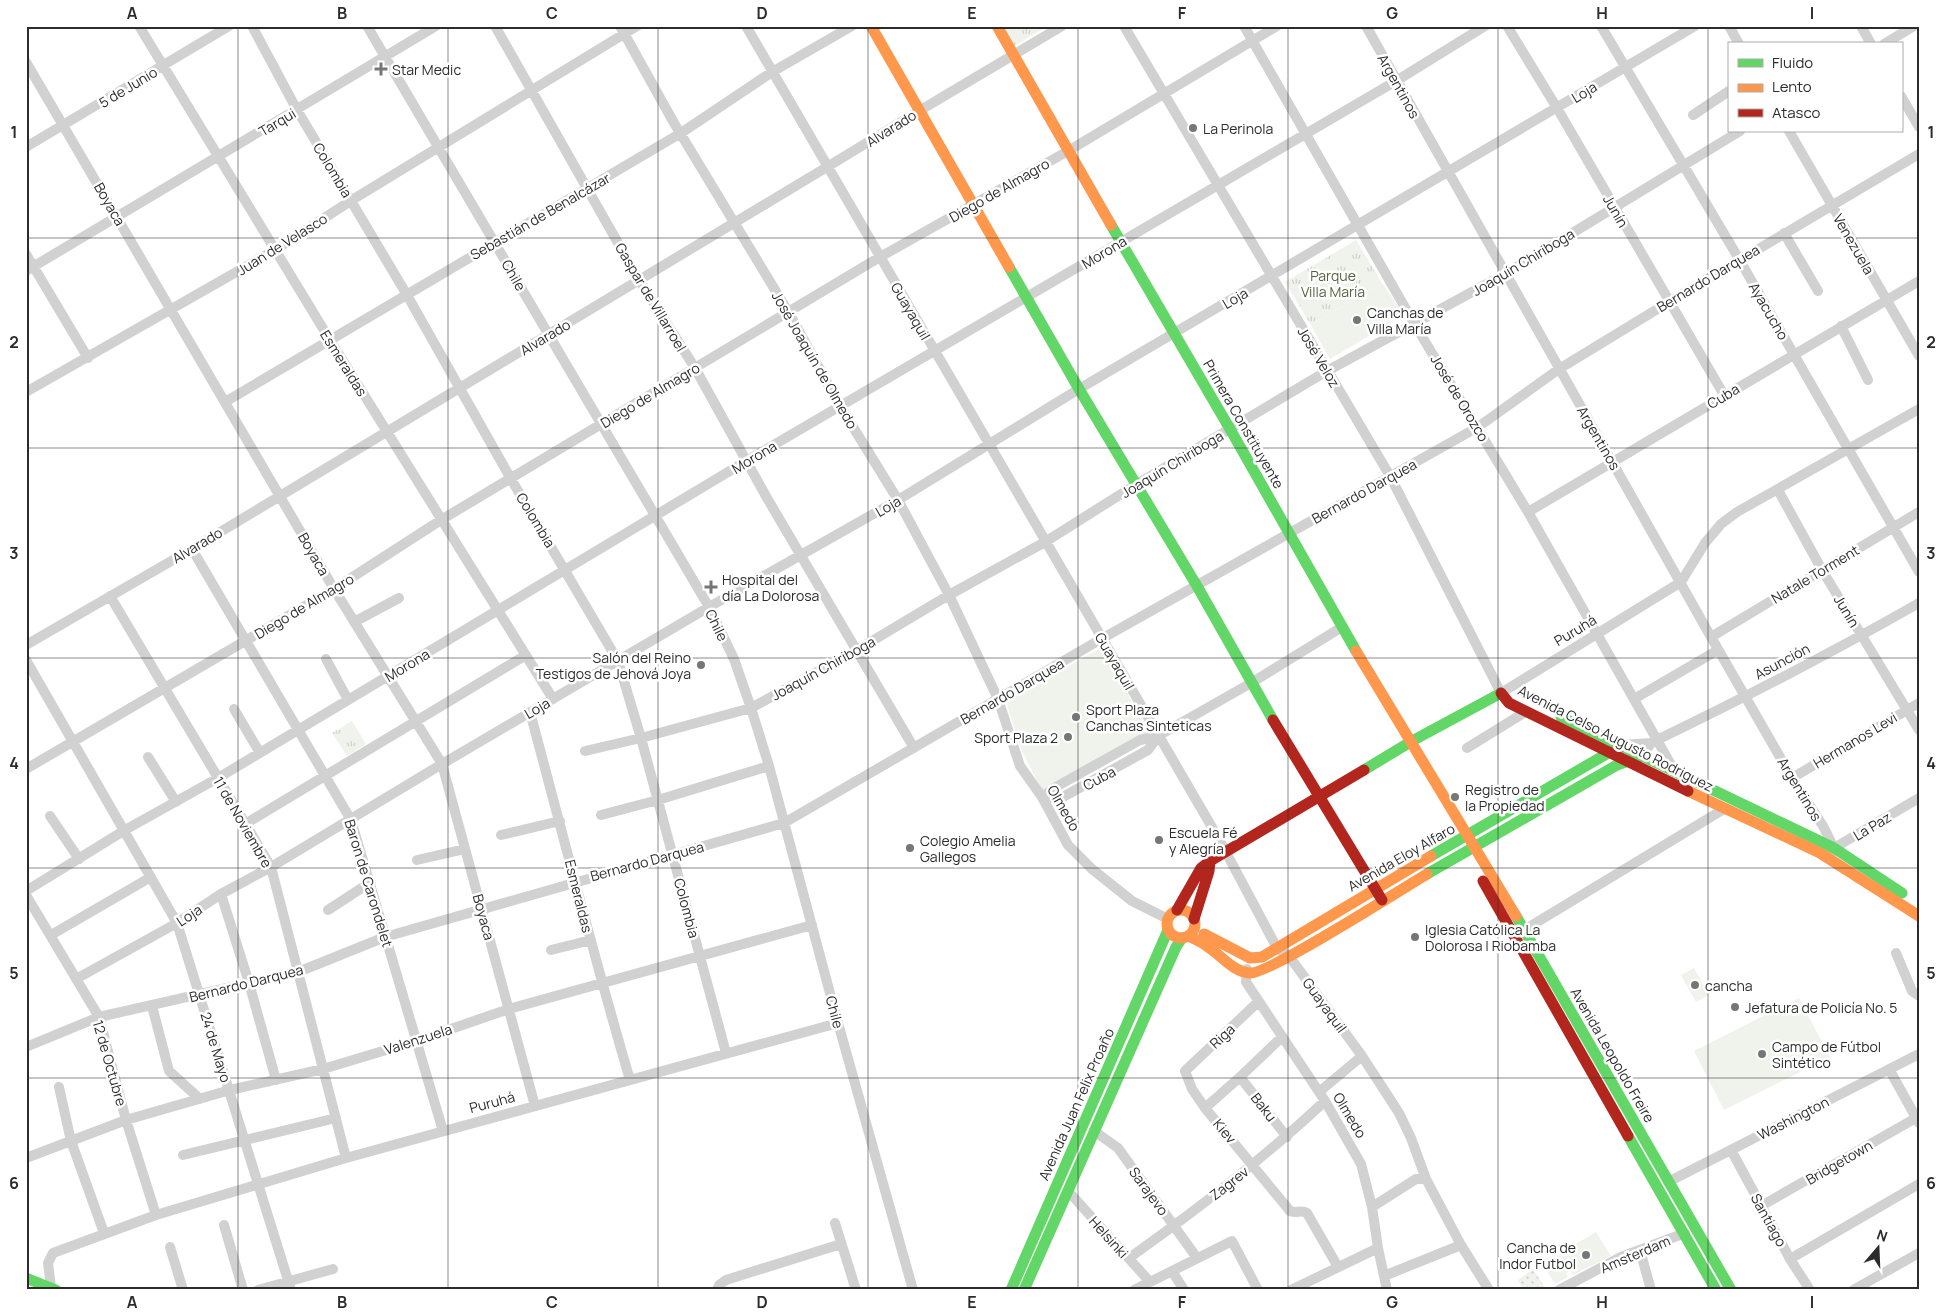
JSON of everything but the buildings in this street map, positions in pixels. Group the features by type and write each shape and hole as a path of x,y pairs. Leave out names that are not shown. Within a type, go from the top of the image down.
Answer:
{"main road":[{"path":"871,26 1079,389 1382,900"},
{"name":"Primera Constituyente","path":"997,26 1342,627 1412,741 1466,843"},
{"name":"Avenida Celso Augusto Rodriguez","path":"1502,694 1509,703 1724,808 1793,840 1831,853 1919,916"},
{"name":"Avenida Celso Augusto Rodriguez","path":"1502,694 1560,717 1674,770 1831,853 1919,904"},
{"name":"Puruhá","path":"1226,852 1412,741 1502,694"},
{"name":"Avenida Eloy Alfaro","path":"1248,973 1264,970 1382,900 1466,843 1622,745"},
{"path":"1627,761 1643,756"},
{"name":"Avenida Eloy Alfaro","path":"1250,958 1262,957 1374,889 1627,761"},
{"name":"Avenida Leopoldo Freire","path":"1466,843 1524,930 1731,1290"},
{"name":"Avenida Leopoldo Freire","path":"1466,843 1657,1189 1716,1290"},
{"path":"1226,852 1201,868 1177,910 1173,912 1168,924 1174,936 1190,930 1250,958"},
{"name":"Avenida Juan Felix Proaño","path":"1024,1290 1176,948 1190,930 1209,871 1210,861"},
{"path":"1177,910 1188,911 1190,930 1232,966 1248,973"},
{"name":"Avenida Juan Felix Proaño","path":"1011,1290 1083,1128 1168,924"},
{"path":"26,1278 54,1289"}],"street":[{"name":"Esmeraldas","path":"139,26 330,340 553,699"},
{"name":"5 de Junio","path":"26,147 229,26"},
{"name":"Colombia","path":"252,26 297,110 407,294 510,479 566,569 618,661 641,738 726,1053"},
{"name":"Chile","path":"367,26 709,607 734,659 769,766 913,1290"},
{"name":"Tarqui","path":"30,269 436,26"},
{"name":"Gaspar de Villarroel","path":"495,26 639,280 694,368 746,461 914,748"},
{"name":"Juan de Velasco","path":"26,392 275,250 352,200 532,92 622,30 637,26"},
{"name":"Guayaquil","path":"746,26 934,352 1103,638 1226,852 1277,948 1289,956 1362,1056 1399,1113 1411,1138 1426,1179 1461,1245 1489,1290"},
{"name":"Sebastián de Benalcázar","path":"225,402 681,134 772,72 852,26"},
{"name":"Alvarado","path":"26,645 828,168 919,110 1062,26"},
{"name":"José Veloz","path":"1124,26 1390,476 1502,694"},
{"name":"José de Orozco","path":"1244,26 1357,225 1478,427 1598,634 1634,699 1654,741 1674,770"},
{"name":"Diego de Almagro","path":"26,769 334,589 441,520 694,368 880,258 1068,151 1276,26"},
{"name":"Argentinos","path":"1366,26 1559,370 1681,582 1710,637 1822,826 1831,853"},
{"name":"Morona","path":"26,893 125,830 218,778 746,461 1396,80 1484,26"},
{"name":"Junín","path":"1508,26 1724,395"},
{"name":"Ayacucho","path":"1601,26 1624,68 1739,259 1919,572"},
{"name":"Loja","path":"76,979 177,923 221,894 351,820 442,764 709,607 898,500 1079,389 1696,26"},
{"path":"1729,26 1738,42"},
{"path":"1861,26 1870,42"},
{"path":"1887,42 1914,26"},
{"name":"José Joaquín de Olmedo","path":"622,30 681,134 789,313 840,406 898,500 950,595 998,700"},
{"name":"Boyaca","path":"26,62 334,589 442,764 536,1106"},
{"path":"1693,115 1728,92"},
{"path":"1902,98 1919,127"},
{"name":"Joaquín Chiriboga","path":"585,751 751,708 857,650 1045,542 1136,484 1327,371 1505,274 1738,132"},
{"name":"Venezuela","path":"1791,132 1919,356"},
{"name":"Bernardo Darquea","path":"26,1047 99,1017 298,972 385,937 784,823 1103,638 1478,427 1559,370 1739,259 1919,154"},
{"path":"1784,233 1818,291"},
{"path":"26,254 30,269 88,358"},
{"name":"Cuba","path":"1528,512 1919,280"},
{"path":"1841,326 1868,380"},
{"name":"Puruhá","path":"1502,694 1681,582 1705,543 1721,524 1737,512 1919,408"},
{"name":"Junín","path":"1778,490 1822,570 1919,730"},
{"name":"Natale Torment","path":"1710,637 1919,512"},
{"name":"Baron de Carondelet","path":"192,548 351,820 371,882 385,937 443,1131"},
{"name":"11 de Noviembre","path":"110,596 271,867 346,1158"},
{"path":"354,622 398,598"},
{"name":"Asunción","path":"1622,745 1654,741 1746,697 1919,604"},
{"name":"Cuba","path":"1042,797 1054,788 1140,740 1158,736 1342,627"},
{"path":"1634,699 1718,650"},
{"path":"245,824 526,655"},
{"path":"326,659 348,700"},
{"name":"24 de Mayo","path":"26,660 177,923 290,1285"},
{"name":"Olmedo","path":"998,700 1020,766 1042,797 1068,845 1092,869 1132,901 1168,924"},
{"name":"Hermanos Levi","path":"1792,778 1919,703"},
{"path":"234,709 260,753"},
{"path":"1467,748 1527,711"},
{"name":"Esmeraldas","path":"530,712 576,881 601,983 630,1080"},
{"path":"1643,756 1654,741"},
{"path":"148,757 176,802"},
{"path":"600,815 658,800 769,766"},
{"name":"La Paz","path":"1831,853 1919,798"},
{"path":"1524,930 1724,808"},
{"path":"50,816 79,859"},
{"path":"501,835 560,821"},
{"path":"417,860 465,848"},
{"path":"51,934 151,877"},
{"path":"328,910 371,882"},
{"name":"12 de Octubre","path":"26,893 99,1017 126,1120 156,1216"},
{"path":"221,894 249,983 276,1080"},
{"name":"Valenzuela","path":"26,1158 126,1120 230,1090 323,1069 416,1041 509,1009 812,926"},
{"path":"550,950 591,940"},
{"path":"1896,953 1912,991 1919,996"},
{"path":"1248,973 1250,958"},
{"name":"Olmedo","path":"1248,973 1246,982 1325,1101 1361,1164 1372,1207 1387,1290"},
{"name":"Riga","path":"1185,1071 1258,1002"},
{"path":"152,1006 169,1071 200,1099"},
{"name":"Puruhá","path":"54,1289 48,1264 52,1253 104,1233 346,1158 838,1022"},
{"path":"1205,1108 1282,1036"},
{"name":"Washington","path":"1668,1182 1919,1054"},
{"path":"1319,1092 1362,1056"},
{"path":"1889,1069 1918,1120"},
{"name":"Kiev","path":"1185,1071 1192,1089 1205,1108 1290,1211 1294,1213 1302,1211 1307,1213 1338,1267"},
{"name":"Baku","path":"1240,1077 1287,1137"},
{"path":"59,1087 71,1141 104,1233"},
{"name":"Zagrev","path":"1129,1258 1174,1226 1287,1137 1325,1101"},
{"path":"183,1155 336,1118"},
{"name":"Bridgetown","path":"1762,1206 1918,1120"},
{"name":"Sarajevo","path":"1094,1131 1118,1148 1197,1258"},
{"name":"Santiago","path":"1730,1150 1790,1259 1810,1290"},
{"path":"1372,1207 1416,1179 1426,1179"},
{"path":"1790,1259 1919,1184"},
{"name":"Helsinki","path":"1068,1192 1150,1282"},
{"path":"835,1223 856,1290"},
{"path":"224,1225 243,1290"},
{"name":"Amsterdam","path":"1560,1290 1621,1257 1685,1234"},
{"path":"1134,1290 1233,1241 1258,1290"},
{"path":"718,1288 726,1280 841,1244"},
{"path":"1384,1276 1461,1245"},
{"path":"170,1247 183,1290"},
{"path":"1291,1290 1378,1248"},
{"path":"1640,1250 1651,1290"},
{"path":"1853,1290 1919,1253"},
{"path":"258,1290 290,1285 333,1269"},
{"path":"1172,1271 1184,1290"}],"green space":[{"path":"1003,26 1048,26 1014,46"},
{"name":"Parque Villa María","path":"1356,240 1382,283 1311,325 1285,282"},
{"name":"Canchas de Villa María","path":"1382,283 1404,315 1330,359 1311,325"},
{"name":"Sport Plaza Canchas Sinteticas","path":"1101,648 1151,734 1044,794 1021,749 1006,701"},
{"path":"352,721 366,744 347,756 332,733"},
{"name":"cancha","path":"1694,968 1709,995 1696,1002 1681,975"},
{"name":"Campo de Fútbol Sintético","path":"1799,998 1830,1057 1724,1110 1694,1051"},
{"name":"Cancha de Indor Futbol","path":"1596,1232 1611,1256 1573,1275 1560,1253"},
{"path":"1560,1255 1570,1271 1566,1273 1568,1277 1555,1284 1545,1268"},
{"path":"1533,1269 1546,1289 1523,1290 1518,1280"}],"traffic: fast":[{"path":"1111,225 1356,651"},
{"path":"1009,267 1079,389 1197,586 1273,720"},
{"path":"1364,770 1412,741 1501,693"},
{"path":"1561,717 1834,848 1902,893"},
{"path":"1431,856 1622,745"},
{"path":"1427,874 1617,765 1643,756"},
{"path":"1516,916 1731,1290"},
{"path":"1011,1290 1168,930"},
{"path":"1024,1290 1176,947 1182,938"},
{"path":"1628,1136 1716,1290"},
{"path":"26,1278 56,1290"}],"traffic: slow":[{"path":"871,26 1009,267"},
{"path":"997,26 1111,225"},
{"path":"1356,651 1516,916"},
{"path":"1688,791 1820,853 1919,916"},
{"path":"1204,934 1250,958 1262,957 1431,856"},
{"path":"1188,936 1213,950 1238,970 1250,973 1261,970 1307,947 1427,874"},
{"path":"1181,910 1191,914 1195,924 1191,934 1181,938 1171,934 1167,924 1171,914 1181,910"}],"traffic: jam":[{"path":"1501,693 1509,703 1688,791"},
{"path":"1273,720 1382,900"},
{"path":"1177,910 1201,868 1210,861 1364,770"},
{"path":"1194,919 1209,871 1210,861"},
{"path":"1483,881 1628,1136"}],"place":[{"name":"Star Medic","path":"381,69"},
{"name":"La Perinola","path":"1193,128"},
{"name":"Canchas de Villa María","path":"1357,320"},
{"name":"Hospital del día La Dolorosa","path":"711,587"},
{"name":"Salón del Reino Testigos de Jehová Joya","path":"701,665"},
{"name":"Sport Plaza Canchas Sinteticas","path":"1076,717"},
{"name":"Sport Plaza 2","path":"1068,737"},
{"name":"Registro de la Propiedad","path":"1455,797"},
{"name":"Escuela Fé y Alegría","path":"1159,840"},
{"name":"Colegio Amelia Gallegos","path":"910,848"},
{"name":"Iglesia Católica La Dolorosa | Riobamba","path":"1415,937"},
{"name":"cancha","path":"1695,985"},
{"name":"Jefatura de Policía No. 5","path":"1735,1007"},
{"name":"Campo de Fútbol Sintético","path":"1762,1054"},
{"name":"Cancha de Indor Futbol","path":"1586,1255"}]}
